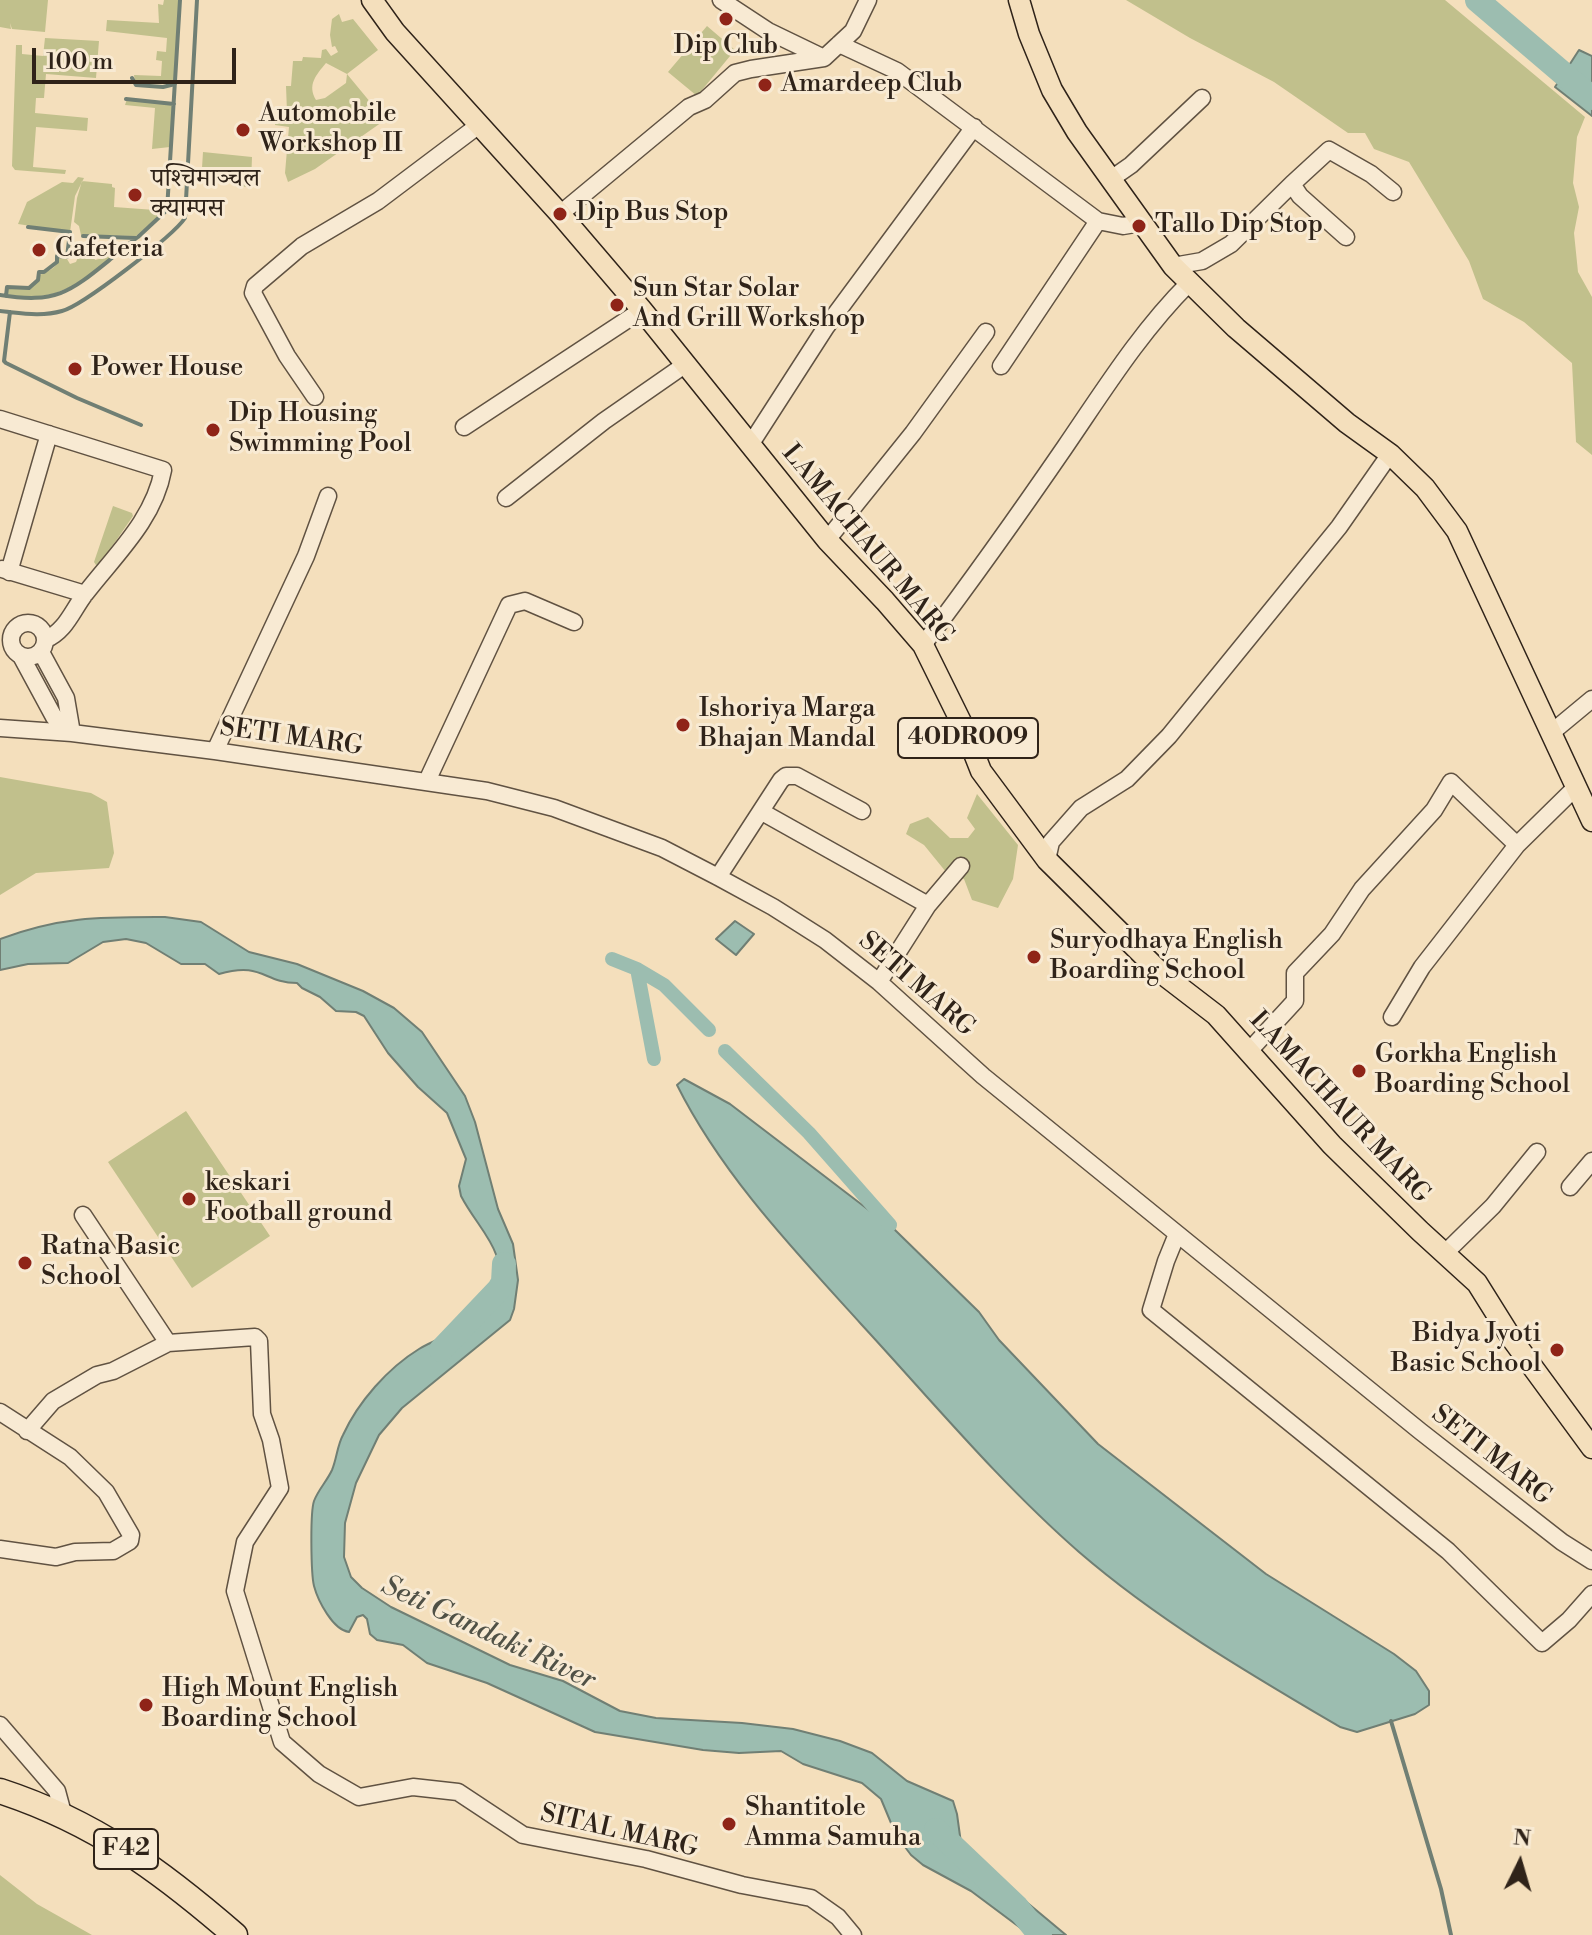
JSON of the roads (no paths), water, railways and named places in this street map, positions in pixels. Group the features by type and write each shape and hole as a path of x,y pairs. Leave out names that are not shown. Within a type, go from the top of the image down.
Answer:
{"highway":[{"name":"F42","path":"0,1791 64,1817 120,1845 181,1888 235,1935"}],"main road":[{"name":"LAMACHAUR MARG","path":"372,0 395,32 560,214 642,310 827,540 923,645 964,728 981,771 1047,860 1160,972 1216,1015 1332,1145 1477,1283 1512,1339 1592,1448"},
{"path":"1019,0 1052,90 1077,132 1173,266 1236,328 1347,423 1390,454 1425,488 1457,531 1592,821"}],"street":[{"path":"721,0 768,31 824,58"},
{"path":"560,214 664,126 712,95 735,73 824,58 853,31 868,0"},
{"path":"839,44 897,71 1098,221 1123,226 1141,223"},
{"path":"1111,179 1131,165 1202,98"},
{"path":"315,397 270,325 253,293 255,286 302,246 378,201 479,125"},
{"path":"750,445 826,327 974,127"},
{"path":"1173,266 1202,261 1231,244 1329,150 1371,174 1393,192"},
{"path":"1292,184 1300,196 1346,237"},
{"path":"1001,366 1098,221"},
{"path":"923,645 985,562 1126,358 1161,311 1189,283"},
{"path":"464,427 642,310"},
{"path":"827,540 913,433 986,332"},
{"path":"506,498 604,421 686,364"},
{"path":"0,419 163,470 146,513 123,549 85,594 62,629 32,657 12,653"},
{"path":"49,434 5,570 85,594"},
{"path":"1047,860 1051,842 1081,808 1127,779 1169,736 1339,527 1390,454"},
{"path":"215,751 306,556 328,496"},
{"path":"427,781 509,605 525,601 574,622"},
{"path":"20,625 35,625 43,632 43,646 66,698 72,733 54,717 12,653 11,638 20,625"},
{"path":"1551,733 1592,699"},
{"name":"SETI MARG","path":"0,728 72,733 215,751 487,791 554,808 662,848 718,877 825,940 879,982 983,1076 1177,1234 1420,1431 1562,1542 1592,1561"},
{"path":"718,877 786,776 797,776 862,811"},
{"path":"1250,1050 1295,1001 1295,973 1332,934 1362,889 1434,810 1451,782 1517,845"},
{"path":"1392,1017 1422,967 1517,845 1575,788"},
{"path":"762,812 928,905"},
{"path":"879,982 928,905 961,866"},
{"path":"1445,1253 1493,1206 1537,1152"},
{"path":"1570,1187 1592,1161"},
{"path":"27,1431 53,1401 97,1375 113,1371 168,1343 83,1215"},
{"path":"1177,1234 1151,1310 1448,1551 1542,1643 1569,1620 1592,1594"},
{"name":"SITAL MARG","path":"168,1343 255,1337 259,1341 262,1414 271,1440 280,1488 245,1542 235,1591 282,1742 319,1774 359,1797 413,1787 458,1792 523,1835 646,1859 742,1885 811,1898 838,1917 853,1935"},
{"path":"0,1412 70,1457 106,1492 131,1535 130,1541 113,1551 75,1552 56,1557 0,1549"},
{"path":"0,1725 57,1791 64,1817"}],"waterway":[{"path":"112,256 167,210 180,0"},
{"path":"0,311 46,314 73,306 146,254 185,218 197,0"},
{"path":"1477,0 1592,98"},
{"path":"132,78 136,85 163,87 175,84"},
{"path":"126,99 174,104"},
{"path":"6,296 7,287 29,288 38,280 39,272 44,272 57,262 57,256 67,257 70,232 28,227"},
{"path":"83,236 136,238"},
{"path":"0,295 36,298 62,293 112,258 111,254 84,251"},
{"path":"10,312 6,363 141,425"},
{"path":"612,959 637,969 654,1059"},
{"path":"637,969 664,985 709,1030"},
{"path":"725,1051 809,1133 890,1225"},
{"name":"Seti Gandaki River","path":"441,1350 499,1289 503,1282 504,1264"},
{"path":"1391,1721 1441,1889 1451,1935"},
{"name":"Seti Gandaki River","path":"936,1830 1017,1907 1040,1935"}],"place":[{"name":"Dip Club","path":"726,19"},
{"name":"Amardeep Club","path":"765,85"},
{"name":"Automobile Workshop II","path":"243,130"},
{"name":"पश्‍चिमाञ्‍चल क्याम्पस","path":"135,195"},
{"name":"Dip Bus Stop","path":"560,214"},
{"name":"Tallo Dip Stop","path":"1139,226"},
{"name":"Cafeteria","path":"39,250"},
{"name":"Sun Star Solar And Grill Workshop","path":"617,305"},
{"name":"Power House","path":"75,369"},
{"name":"Dip Housing Swimming Pool","path":"213,430"},
{"name":"Ishoriya Marga Bhajan Mandal","path":"683,725"},
{"name":"Suryodhaya English Boarding School","path":"1034,957"},
{"name":"Gorkha English Boarding School","path":"1359,1071"},
{"name":"keskari Football ground","path":"189,1199"},
{"name":"Ratna Basic School","path":"25,1263"},
{"name":"Bidya Jyoti Basic School","path":"1557,1350"},
{"name":"High Mount English Boarding School","path":"146,1705"},
{"name":"Shantitole Amma Samuha","path":"729,1824"}]}
